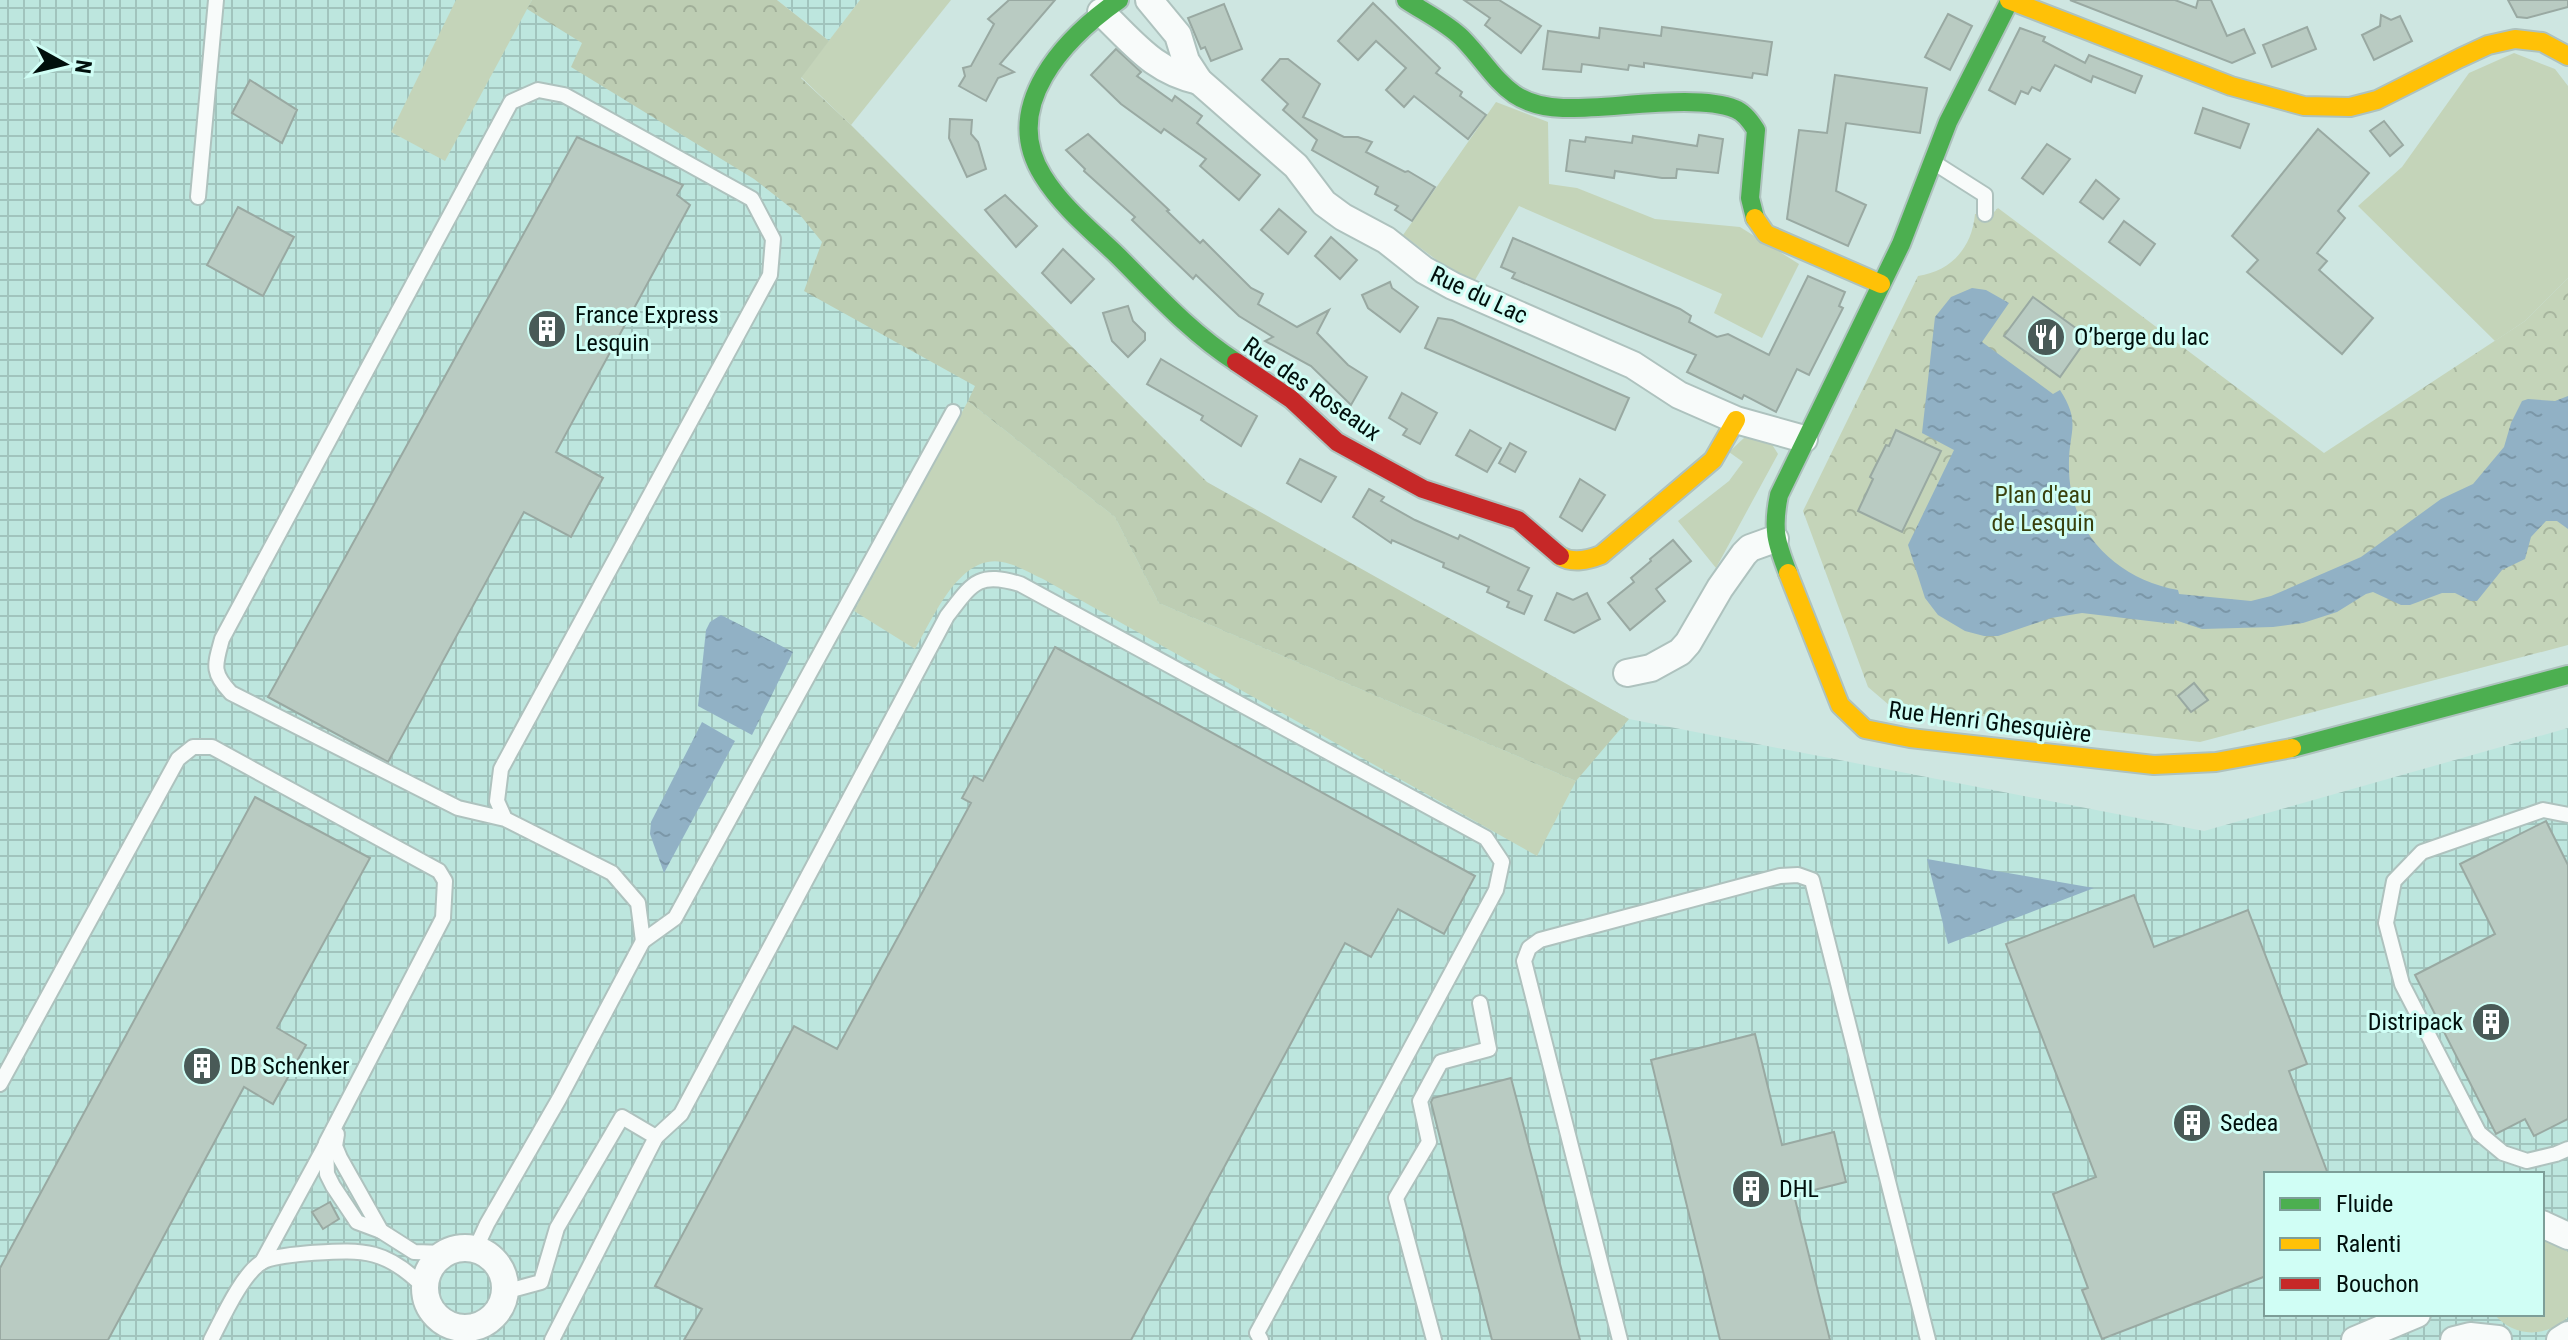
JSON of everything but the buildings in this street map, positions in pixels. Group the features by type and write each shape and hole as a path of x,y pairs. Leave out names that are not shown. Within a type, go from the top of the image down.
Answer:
{"street":[{"name":"Rue du Lac","path":"1149,0 1178,35 1186,61 1199,81 1296,166 1333,211 1386,240 1437,279 1633,365 1679,395 1736,420 1804,439"},
{"path":"1406,0 1460,36 1503,88 1533,104 1562,108 1703,103 1728,107 1744,114 1756,130 1749,208 1758,227 1766,234 1881,284"},
{"path":"2005,2 2205,76 2313,107 2365,105 2484,47 2512,38 2541,40 2568,56"},
{"name":"Rue Henri Ghesquière","path":"2005,2 1948,122 1909,226 1779,495 1774,519 1775,539 1840,705 1865,729 1890,735 2175,765 2281,751 2568,675"},
{"name":"Rue du Lac","path":"1110,6 1158,66 1175,75 1199,81"},
{"name":"Rue des Roseaux","path":"1110,6 1081,27 1061,48 1032,98 1027,136 1037,164 1052,191 1064,204 1204,341 1291,399 1337,442 1423,489 1518,520 1558,556 1578,562 1601,555 1713,460 1736,420"},
{"path":"1627,673 1651,668 1680,652 1703,620 1720,588 1750,548 1775,539"},
{"path":"2544,1225 2568,1236"},
{"path":"460,1248 475,1250 488,1256 498,1266 503,1278 504,1292 497,1312 481,1325 436,1330 425,1288 430,1267 445,1253 460,1248"},
{"path":"2355,1340 2412,1316"},
{"path":"2476,1316 2482,1325 2500,1339"},
{"path":"2560,1340 2568,1335"},
{"path":"2454,1340 2470,1336 2500,1339"}],"lane":[{"path":"198,197 216,0"},
{"path":"505,819 497,801 501,769 770,275 773,239 752,199 564,95 538,90 511,102 222,639 215,665 219,680 231,693 458,808 505,819 612,873 638,903 643,941"},
{"path":"1932,161 1985,195 1985,214"},
{"path":"475,1250 643,941 675,918 953,412"},
{"path":"552,1340 656,1137 681,1114 947,616 972,584 998,577 1020,584 1486,838 1502,862 1496,890 1257,1338"},
{"path":"0,1084 178,759 193,747 212,747 439,871 445,881 443,918 262,1262 239,1287 211,1340"},
{"path":"2568,815 2543,810 2422,852 2394,881 2386,923 2402,984 2479,1133 2503,1153 2527,1161 2568,1149"},
{"path":"1620,1340 1524,961 1529,948 1540,940 1780,876 1798,875 1812,880 1928,1340"},
{"path":"1434,1340 1396,1198 1429,1142 1420,1101 1441,1062 1489,1049 1480,1003"},
{"path":"341,1114 335,1146 381,1231"},
{"path":"504,1292 541,1282 557,1228 622,1117 656,1137"},
{"path":"326,1143 327,1174 357,1222 381,1231 414,1252 445,1253"},
{"path":"262,1262 300,1254 363,1250 409,1272 425,1288"}],"shaded area":[{"path":"0,0 638,0 1016,386 1629,719 2204,831 2568,728 2568,1340 0,1340"},
{"path":"777,0 860,0 829,41"}],"green space":[{"path":"456,0 532,0 445,161 391,132"},
{"path":"532,0 777,0 829,41 801,78 1207,482 1629,719 1576,781 1159,603 1115,517 968,401 975,386 804,291 822,242 800,215 754,179 571,67 582,43 527,9"},
{"path":"860,0 951,0 851,125 801,77"},
{"path":"2514,53 2555,69 2568,86 2568,278 2525,321 2495,341 2358,206 2402,167 2469,73"},
{"path":"1496,102 1548,122 1549,184 1577,188 1655,219 1740,227 1799,264 1762,338 1714,313 1722,294 1519,206 1475,280 1446,267 1403,235"},
{"name":"Plan d'eau de Lesquin","path":"1998,208 2324,453 2525,321 2568,278 2568,645 2200,742 1889,705 1868,687 1803,511 1918,276 1950,263 1964,247 1975,214 1992,214"},
{"path":"968,401 1115,517 1159,603 1576,781 1537,856 1043,579 1012,565 987,562 960,578 939,606 915,649 854,611"},
{"path":"1744,438 1768,438 1778,454 1716,568 1678,521 1729,481 1743,462 1729,452"},
{"path":"2544,1239 2561,1246 2568,1252 2568,1317 2540,1332 2520,1331 2496,1316 2544,1316"}],"water":[{"path":"1972,288 1986,290 2009,303 1982,342 2053,394 2060,390 2067,402 2072,420 2069,455 2071,490 2087,532 2116,563 2135,575 2178,590 2179,594 2251,601 2271,596 2361,557 2441,499 2473,484 2504,447 2522,401 2528,399 2555,401 2568,396 2568,529 2557,521 2546,521 2531,537 2525,559 2502,570 2477,601 2455,593 2442,593 2410,605 2401,605 2373,592 2337,612 2303,623 2273,627 2202,629 2175,620 2174,624 2082,613 2051,618 1998,636 1965,631 1938,615 1925,598 1908,545 1954,450 1922,433 1935,317 1951,297"},
{"path":"721,615 793,652 752,735 698,706 706,630 710,622"},
{"path":"702,722 735,741 664,873 650,834 651,822"},
{"path":"1927,859 2094,888 1948,944"}],"traffic: fast":[{"path":"1119,0 1078,34 1044,76 1033,100 1029,124 1031,150 1043,176 1068,208 1189,326 1236,362"},
{"path":"1406,0 1456,33 1504,86 1543,106 1582,108 1698,102 1738,110 1756,130 1750,198 1755,218"},
{"path":"1788,573 1776,535 1779,495 1901,244 1948,122 2010,0"},
{"path":"2292,748 2568,675"}],"traffic: slow":[{"path":"2009,0 2231,86 2304,106 2350,107 2377,100 2488,45 2515,39 2542,42 2568,56"},
{"path":"1755,218 1766,234 1881,284"},
{"path":"1560,556 1575,561 1601,555 1713,460 1736,420"},
{"path":"1788,573 1840,705 1865,729 1910,738 2154,765 2216,762 2292,748"}],"traffic: jam":[{"path":"1236,362 1291,399 1337,442 1423,489 1518,520 1560,556"}],"place":[{"name":"France Express Lesquin","path":"547,329"},
{"name":"O’berge du lac","path":"2046,337"},
{"name":"Distripack","path":"2491,1022"},
{"name":"DB Schenker","path":"202,1066"},
{"name":"Sedea","path":"2192,1123"},
{"name":"DHL","path":"1751,1189"}]}
